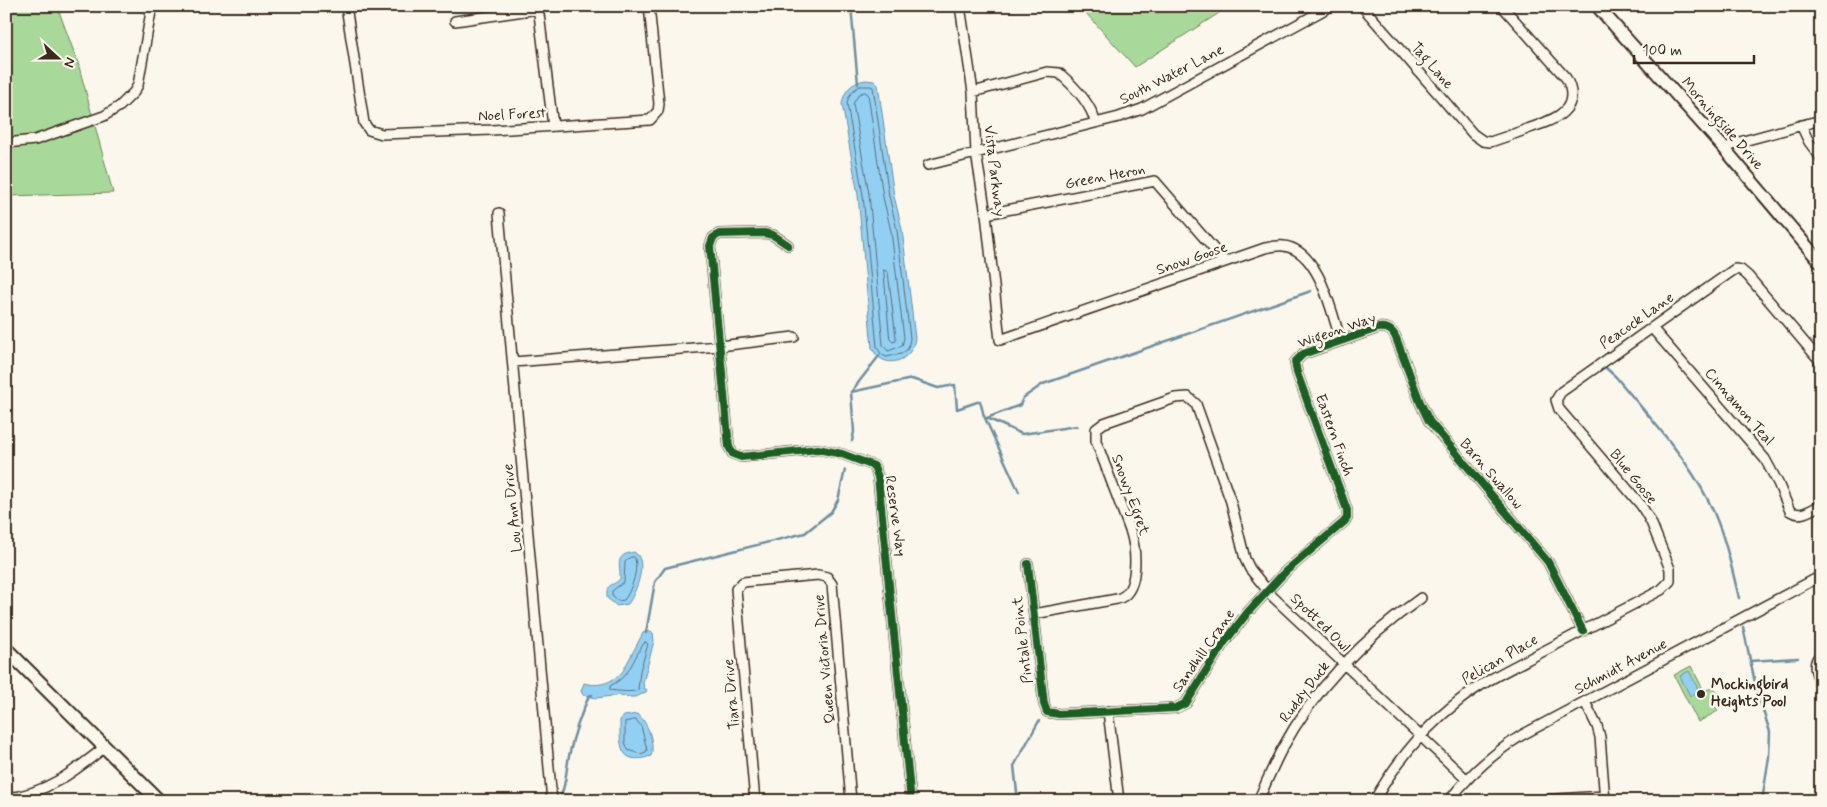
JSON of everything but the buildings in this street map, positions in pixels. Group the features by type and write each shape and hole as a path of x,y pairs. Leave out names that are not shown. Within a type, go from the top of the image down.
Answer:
{"main road":[{"path":"6,649 159,801"}],"street":[{"path":"6,144 35,140 97,118 120,106 134,92 138,85 152,6"},
{"name":"Noel Forest","path":"346,6 364,122 369,130 378,133 646,122 655,114 659,104 649,6"},
{"name":"Vista Parkway","path":"960,6 973,92 976,152 986,214 1000,340"},
{"name":"South Water Lane","path":"928,164 1119,117 1142,109 1331,6"},
{"name":"Tag Lane","path":"1362,6 1473,134 1483,141 1497,140 1552,120 1563,112 1569,101 1571,90 1566,78 1502,6"},
{"name":"Morningside Drive","path":"1597,6 1725,149 1821,263"},
{"path":"455,21 538,8 553,126"},
{"path":"973,92 1047,72 1059,73 1087,103 1095,122"},
{"path":"1725,149 1736,143 1821,120"},
{"path":"1801,125 1809,142 1821,158"},
{"name":"Green Heron","path":"986,214 1155,181 1225,262"},
{"name":"Lou Ann Drive","path":"499,213 552,801"},
{"name":"Reserve Way","path":"788,245 764,233 719,234 713,238 710,246 729,447 733,454 741,457 818,449 842,454 874,466 878,477 911,801"},
{"name":"Snow Goose","path":"1000,340 1265,248 1284,246 1298,251 1312,264 1320,279 1341,341"},
{"name":"Peacock Lane","path":"1556,400 1564,390 1728,273 1738,269 1748,276 1821,362"},
{"name":"Wigeon Way","path":"1296,362 1303,354 1378,328 1389,328"},
{"name":"Barn Swallow","path":"1389,328 1396,338 1429,421 1548,562 1583,630"},
{"name":"Cinnamon Teal","path":"1652,328 1765,459 1778,483 1786,505 1792,513 1802,514 1821,505"},
{"path":"513,362 720,346 794,337"},
{"name":"Eastern Finch","path":"1296,362 1297,373 1347,510 1347,518"},
{"name":"Spotted Owl","path":"1096,429 1101,424 1175,398 1188,397 1196,404 1227,490 1245,560 1267,591 1466,780"},
{"name":"Blue Goose","path":"1556,400 1559,409 1641,505 1651,522 1670,569 1670,581"},
{"name":"Snowy Egret","path":"1034,614 1121,598 1128,592 1135,559 1133,542 1096,441 1096,429"},
{"name":"Sandhill Crane","path":"1047,712 1055,714 1176,708 1184,704 1223,644 1267,591 1302,556 1347,518"},
{"name":"Pintale Point","path":"1028,564 1044,704 1047,712"},
{"name":"Queen Victoria Drive","path":"738,585 743,582 818,575 827,577 830,580 851,801"},
{"name":"Schmidt Avenue","path":"1449,801 1466,780 1512,741 1821,576"},
{"name":"Pelican Place","path":"1374,801 1397,765 1420,736 1444,713 1479,687 1661,590 1670,581"},
{"name":"Tiara Drive","path":"738,585 736,592 755,801"},
{"name":"Ruddy Duck","path":"1258,801 1281,750 1302,714 1343,664 1374,634 1421,598"},
{"path":"1821,654 1815,662 1816,672 1821,684"},
{"path":"1526,801 1605,798 1600,737 1597,726 1585,702"},
{"path":"1108,711 1119,801"},
{"path":"6,798 38,790 69,775 105,747"}],"green space":[{"path":"6,6 57,6 78,63 113,193 6,196"},
{"path":"1092,6 1230,6 1135,67 1085,12"},
{"name":"Mockingbird Heights Pool","path":"1691,666 1704,691 1714,687 1719,697 1712,701 1718,711 1698,722 1674,675"}],"water":[{"path":"866,80 874,81 878,85 894,196 902,229 915,338 909,353 897,361 890,362 883,360 872,348 858,195 842,104 847,91 853,85"},
{"path":"634,552 641,562 640,577 628,604 617,606 607,598 607,590 608,587 620,579 619,565 621,558 627,553"},
{"path":"647,631 653,633 654,641 643,683 644,688 647,690 646,692 636,697 620,695 596,698 583,695 581,691 584,683 605,683 623,671 643,633"},
{"path":"1689,671 1699,691 1690,696 1680,676"},
{"path":"637,714 641,717 650,733 652,745 651,756 640,759 627,756 623,751 620,737 620,720 624,716"}],"waterway":[{"path":"851,6 858,84"},
{"path":"987,418 1020,405 1023,398 1043,384 1311,291"},
{"path":"851,392 879,356"},
{"path":"1606,368 1616,377 1665,436 1699,483 1714,512 1739,598"},
{"path":"852,441 854,432 851,392 912,379 938,388 955,385 957,409 980,401 984,416 1019,492"},
{"path":"987,418 1022,434 1077,426"},
{"path":"646,633 655,582 665,568 805,533 831,512 838,500 845,470"},
{"path":"1743,627 1757,692 1770,732 1769,757 1762,801"},
{"path":"1750,661 1798,658"},
{"path":"561,795 576,731 589,696 592,695"},
{"path":"1018,801 1014,766 1039,721"}],"cycle path":[{"path":"788,245 773,235 764,233 719,234 713,238 710,246 729,447 733,454 741,457 818,449 842,454 874,466 878,477 911,801"},
{"path":"1028,564 1044,704 1047,712 1059,714 1176,708 1186,703 1223,644 1248,612 1286,571 1347,518 1347,510 1297,373 1295,362 1303,354 1378,328 1384,328 1393,332 1396,338 1429,421 1548,562 1583,631"}],"place":[{"name":"Mockingbird Heights Pool","path":"1701,694"}]}
